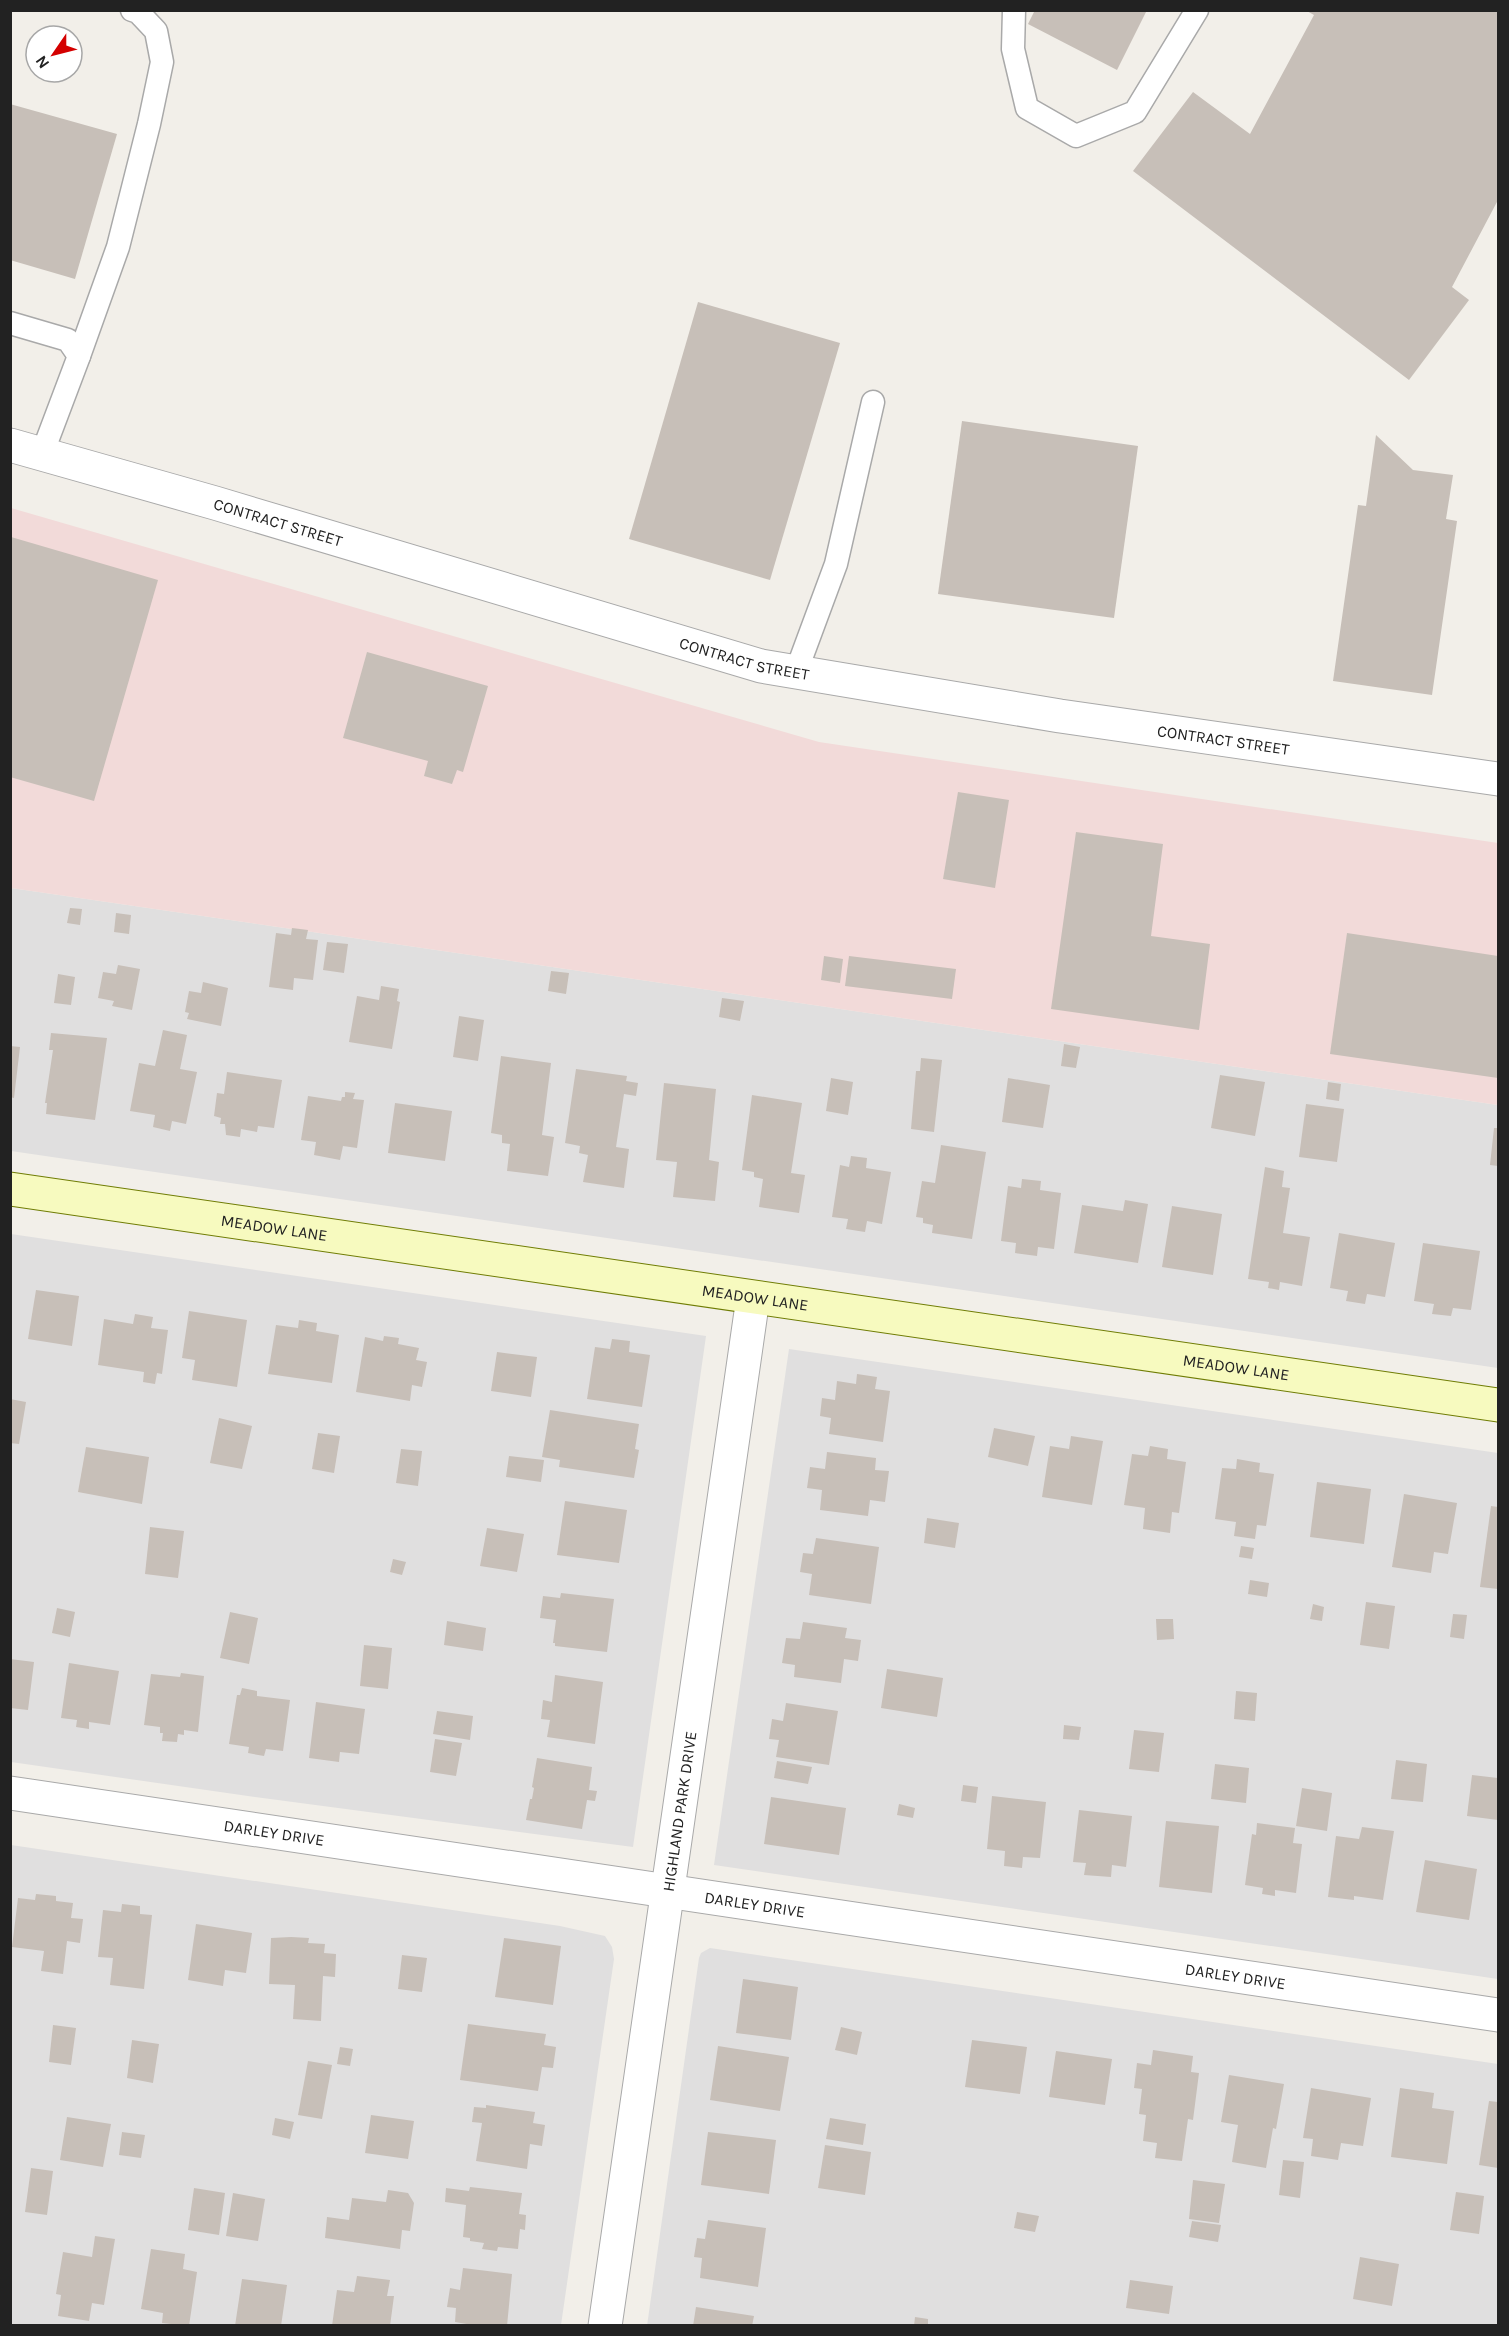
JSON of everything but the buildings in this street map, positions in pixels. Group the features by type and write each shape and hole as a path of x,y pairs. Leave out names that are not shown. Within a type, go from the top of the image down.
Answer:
{"street":[{"name":"CONTRACT STREET","path":"10,445 226,506 761,666 1060,716 1498,779"},
{"name":"MEADOW LANE","path":"10,1189 1498,1405"},
{"name":"HIGHLAND PARK DRIVE","path":"605,2325 753,1298"},
{"name":"DARLEY DRIVE","path":"10,1793 1498,2015"}],"lane":[{"path":"42,454 118,247 162,62 156,31 138,12 132,10"},
{"path":"1014,10 1013,49 1027,108 1076,136 1135,112 1197,10"},
{"path":"10,323 68,340 79,356"},
{"path":"796,672 836,564 873,402"}],"shaded area":[{"path":"11,508 819,742 1498,843 1498,1105 11,888"},
{"path":"11,888 1498,1105 1498,1368 11,1151"},
{"path":"11,1234 706,1336 633,1847 11,1762"},
{"path":"789,1349 1498,1453 1498,1979 714,1865"},
{"path":"11,1845 560,1926 605,1936 612,1947 614,1959 561,2325 11,2326"},
{"path":"710,1948 1498,2064 1498,2325 647,2326 699,1958 701,1953"}]}
